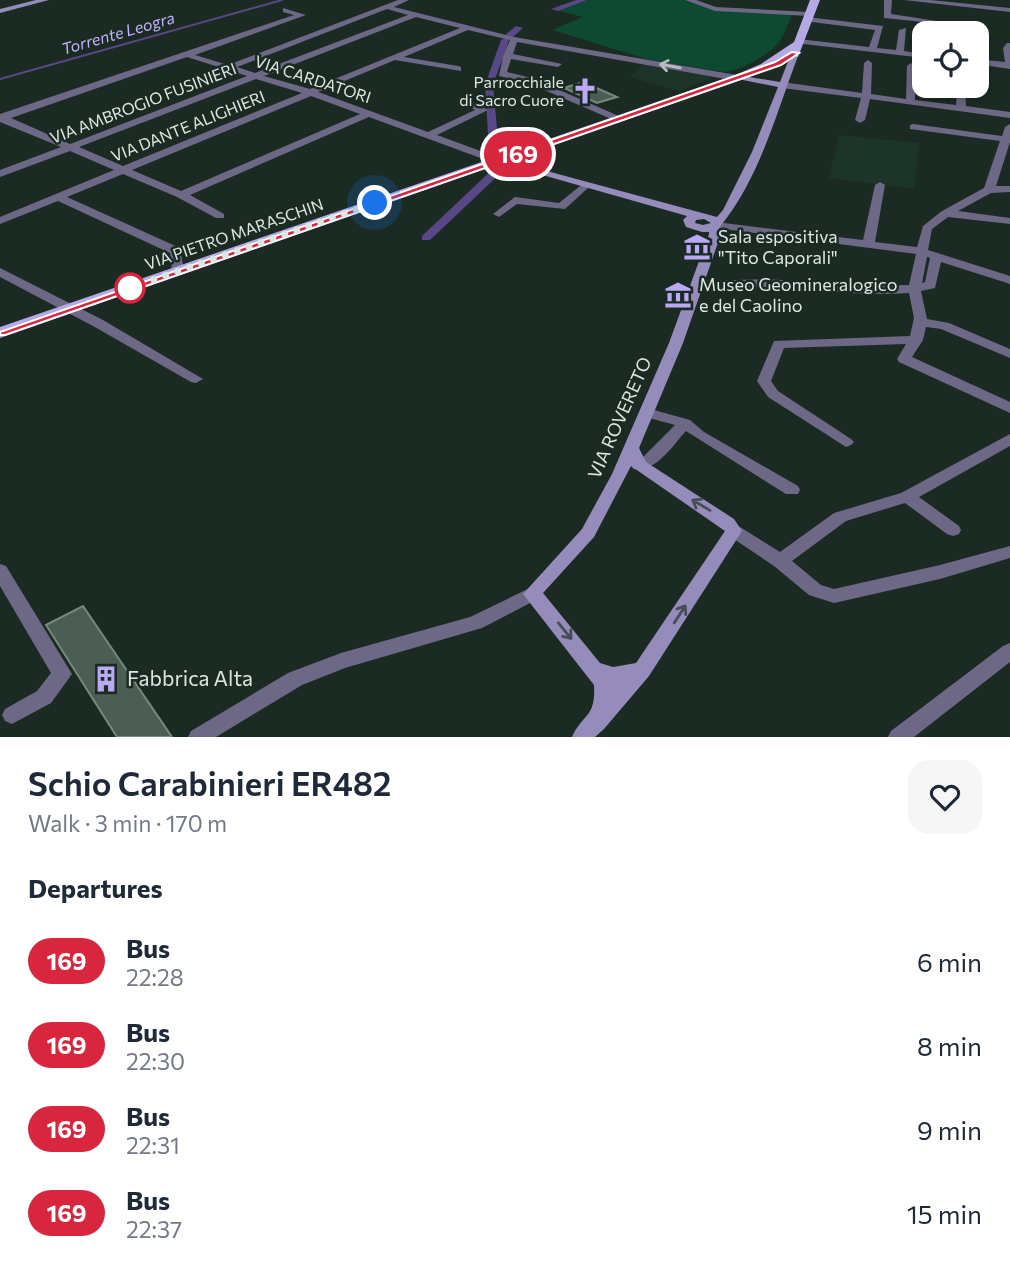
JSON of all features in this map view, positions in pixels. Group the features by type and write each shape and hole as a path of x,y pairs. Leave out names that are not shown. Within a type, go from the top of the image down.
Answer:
{"main road":[{"name":"VIA ROVERETO","path":"790,56 815,0"},
{"name":"VIA PIETRO MARASCHIN","path":"0,332 737,78 790,56"}],"street":[{"path":"0,11 45,0"},
{"path":"227,68 405,0"},
{"path":"689,0 880,28 872,50"},
{"path":"770,0 775,11"},
{"path":"888,0 887,16 933,21"},
{"path":"908,0 955,2 1010,10"},
{"path":"386,7 494,35 737,78 1010,115"},
{"path":"1,118 302,15 286,10"},
{"name":"VIA AMBROGIO FUSINIERI","path":"0,174 414,15"},
{"path":"827,45 835,23"},
{"name":"VIA DANTE ALIGHIERI","path":"0,220 466,28"},
{"path":"900,53 903,30"},
{"path":"443,37 494,35"},
{"path":"514,39 502,74 529,80 618,119"},
{"path":"790,56 827,45 912,54"},
{"path":"989,64 1010,70 1007,48 1010,45"},
{"name":"VIA CARDATORI","path":"188,55 309,92 498,161 675,209 707,225"},
{"path":"507,56 558,64"},
{"name":"VIA ROVERETO","path":"532,594 588,533 632,449 698,285 707,225 730,207 757,152 790,56"},
{"path":"396,58 458,69"},
{"path":"860,120 866,97 868,62"},
{"path":"910,102 911,66"},
{"path":"961,98 961,109"},
{"path":"428,136 483,110 471,105"},
{"path":"181,195 368,114"},
{"path":"1,118 181,195 220,216"},
{"path":"913,127 1006,139"},
{"path":"989,190 1010,127"},
{"path":"499,214 515,200 561,206 585,185"},
{"path":"868,246 880,185"},
{"path":"1010,190 989,190 946,213 927,228 914,289 922,322 916,340 904,359 1010,408"},
{"path":"58,197 176,251 178,271"},
{"path":"946,213 1010,221"},
{"path":"707,225 920,251 1010,280"},
{"path":"698,285 748,283 833,289 914,289 931,285 936,255"},
{"path":"0,272 196,379"},
{"path":"922,322 944,326 1010,354"},
{"path":"846,442 773,394 764,381 779,344 916,340"},
{"path":"647,413 685,423 699,435 792,490"},
{"path":"639,465 649,461 685,423"},
{"path":"780,561 840,517 907,497 1010,439"},
{"path":"632,449 639,465 728,523 734,531 780,561 815,590 834,596 940,572 1010,552"},
{"path":"620,474 634,473 665,483"},
{"path":"907,497 953,530"},
{"path":"590,730 642,670 734,531"},
{"path":"0,571 62,674 44,696 12,715"},
{"path":"198,737 295,679 341,661 475,623 532,594 543,604 604,683 605,701 590,730"},
{"path":"898,737 1010,651"},
{"path":"596,670 613,675 642,670"}],"shaded area":[{"path":"644,64 708,76 711,79 679,91 629,77"},
{"path":"839,135 920,143 914,189 829,178"}],"green space":[{"path":"588,0 684,0 715,10 793,13 782,37 773,48 744,66 723,72 646,59 553,30 583,17 553,9"}],"building":[{"name":"Parrocchiale di Sacro Cuore","path":"583,82 617,97 597,103 564,88"},
{"name":"Fabbrica Alta","path":"83,606 172,737 117,737 46,625"}],"waterway":[{"name":"Torrente Leogra","path":"0,79 282,0"},
{"path":"555,9 583,0"},
{"path":"509,36 519,28"},
{"path":"494,150 489,85 505,40"},
{"path":"426,238 500,168"}],"bus line":[{"name":"169","path":"0,332 778,64 795,53"}],"place":[{"name":"Parrocchiale di Sacro Cuore","path":"585,91"},
{"name":"Sala espositiva \"Tito Caporali\"","path":"697,247"},
{"name":"Museo Geomineralogico e del Caolino","path":"678,295"},
{"name":"Fabbrica Alta","path":"106,679"}],"route":[{"path":"130,288 375,203"}]}
